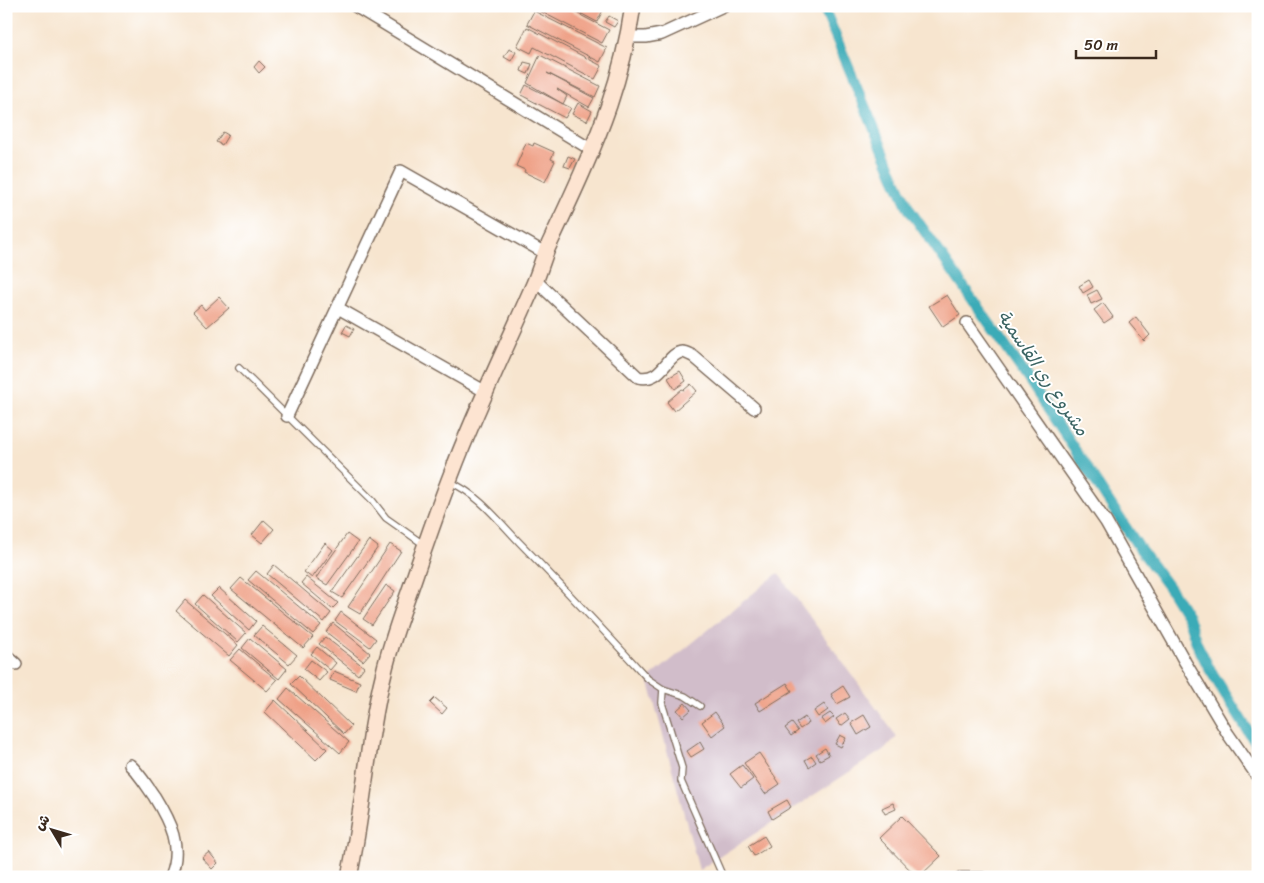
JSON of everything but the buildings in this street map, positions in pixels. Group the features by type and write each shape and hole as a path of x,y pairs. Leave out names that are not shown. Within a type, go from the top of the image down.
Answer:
{"main road":[{"path":"349,877 384,671 398,624 449,481 486,392 536,281 545,253 592,150 615,88 628,37 633,6"}],"street":[{"path":"355,6 592,150"},
{"path":"628,37 646,37 662,34 723,6"},
{"path":"287,416 401,170 545,253"},
{"path":"536,281 638,377 651,377 659,372 677,354 683,352 693,356 754,408"},
{"path":"338,308 486,392"},
{"path":"967,323 1106,522 1184,662 1228,734 1258,777"},
{"path":"6,655 16,664"},
{"path":"130,765 139,774 164,813 174,834 176,858 170,877"}],"lane":[{"path":"239,368 372,500 386,518 426,546"},
{"path":"449,481 462,487 484,505 648,680 663,689 685,696 700,706"},
{"path":"663,689 662,703 682,768 681,781 723,877"},
{"path":"958,877 961,875 982,875"},
{"path":"402,877 419,877"}],"shaded area":[{"path":"778,573 897,737 883,750 699,870 648,679"}],"waterway":[{"name":"مشروع ري القاسمية","path":"823,6 909,209 1029,380 1138,546 1172,592 1188,618 1197,644 1209,668 1258,747"}]}
